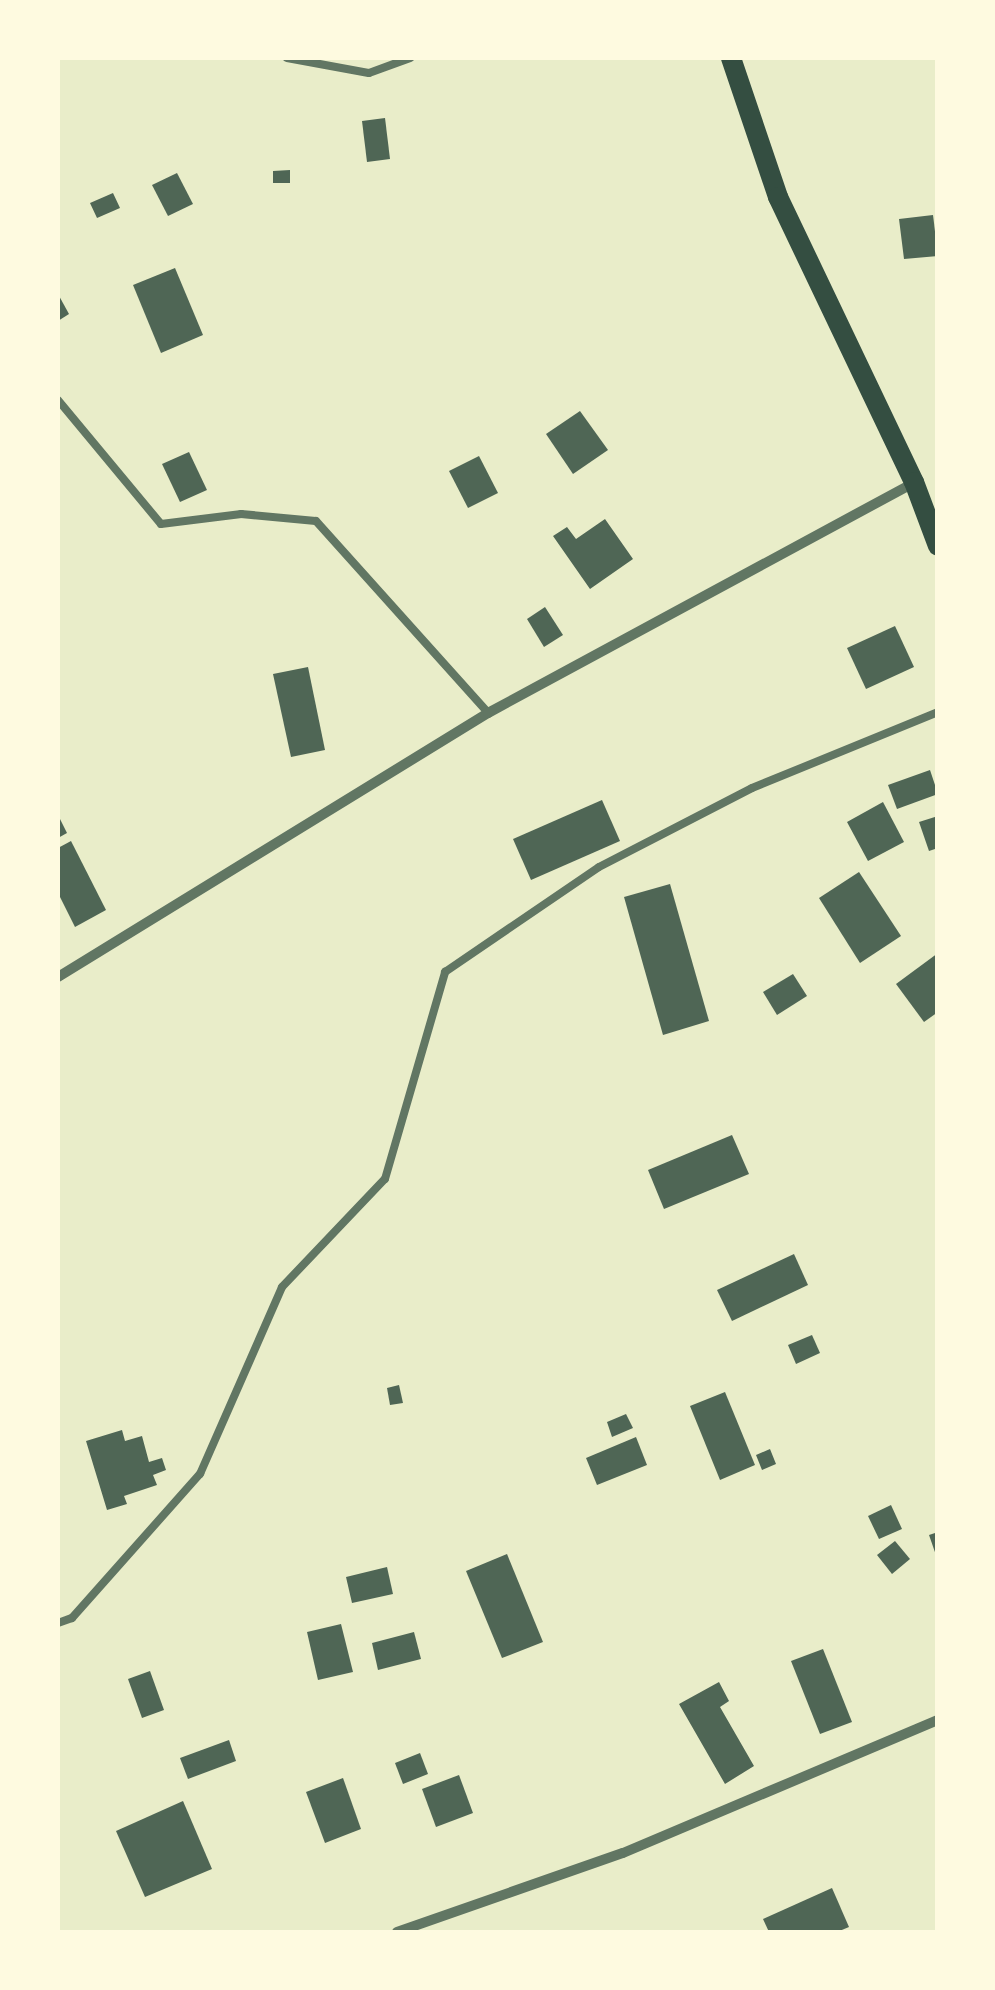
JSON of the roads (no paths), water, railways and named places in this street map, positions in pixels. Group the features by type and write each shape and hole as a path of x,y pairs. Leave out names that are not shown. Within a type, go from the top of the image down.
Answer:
{"main road":[{"path":"730,58 778,196 914,482 938,546"}],"street":[{"path":"58,977 488,713 914,482"},
{"path":"397,1932 623,1853 938,1720"}],"lane":[{"path":"287,58 369,72 410,58"},
{"path":"58,400 161,524 241,514 316,520 488,713"},
{"path":"58,1623 72,1618 200,1474 282,1287 385,1179 445,972 599,867 752,788 938,712"}]}
